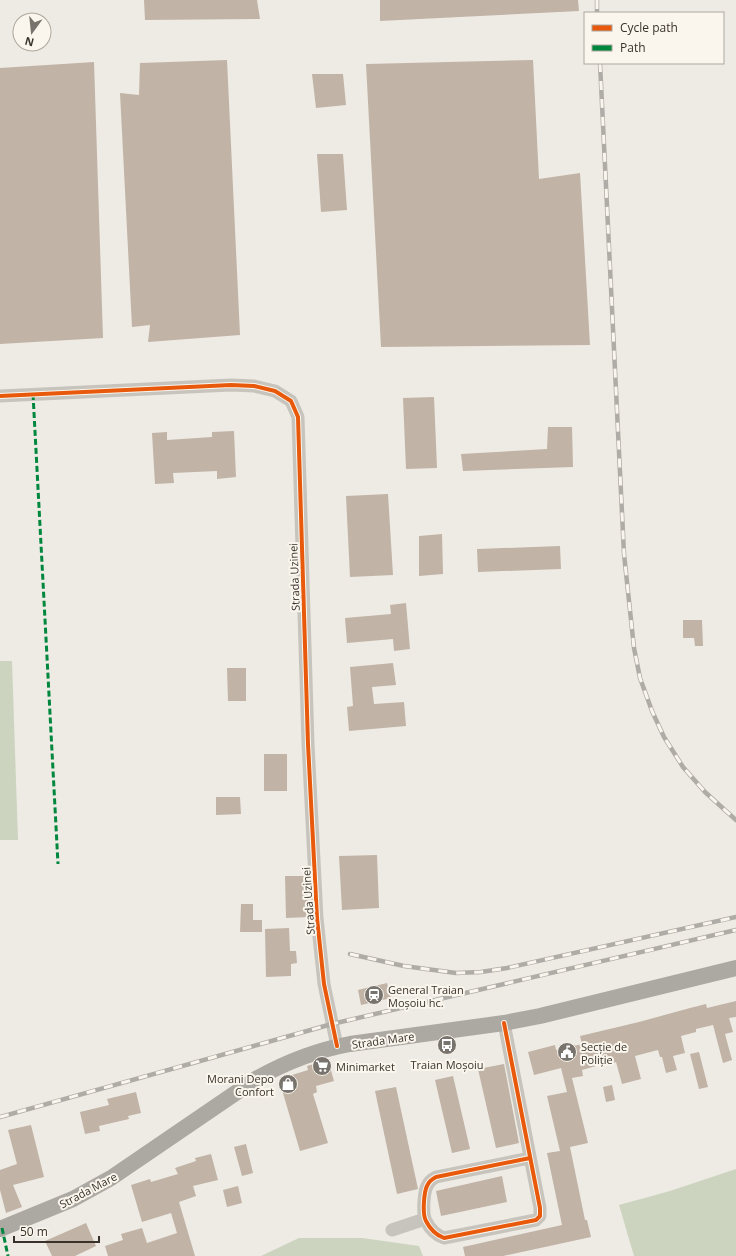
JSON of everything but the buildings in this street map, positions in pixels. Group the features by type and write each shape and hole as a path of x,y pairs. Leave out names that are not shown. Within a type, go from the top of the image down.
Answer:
{"main road":[{"name":"Strada Mare","path":"0,1229 73,1199 111,1178 256,1079 293,1061 337,1046 504,1023 579,1007 736,968"}],"street":[{"name":"Strada Uzinei","path":"0,396 231,385 254,386 275,391 291,401 298,417 308,744 317,918 324,984 337,1046"},
{"path":"504,1023 540,1208 540,1216 536,1220 444,1238 436,1235 425,1219 424,1200 426,1186 431,1180 436,1177 530,1158"},
{"path":"392,1230 425,1219"}],"green space":[{"path":"0,661 12,661 18,840 0,840"},
{"path":"736,1169 736,1256 634,1256 619,1205 670,1191"},
{"path":"299,1238 362,1238 419,1246 423,1256 261,1256"}],"railway":[{"path":"597,0 597,12"},
{"path":"600,64 624,554 634,648 640,678 652,711 664,737 683,767 705,792 736,820"},
{"path":"350,954 404,966 456,973 481,972 507,968 736,917"},
{"path":"0,1117 332,1024 736,930"}],"marked path":[{"path":"33,394 58,864"},
{"path":"2,1228 8,1256"}],"cycle path":[{"path":"0,396 231,385 254,386 275,391 291,401 298,417 308,744 317,918 324,984 337,1046"},
{"path":"504,1023 540,1208 540,1216 536,1220 444,1238 429,1227 424,1213 424,1198 426,1189 432,1179 530,1158"}],"place":[{"name":"General Traian Moșoiu hc.","path":"374,995"},
{"name":"Traian Moșoiu","path":"447,1045"},
{"name":"Secție de Poliție","path":"567,1052"},
{"name":"Minimarket","path":"322,1066"},
{"name":"Morani Depo Confort","path":"288,1084"}]}
